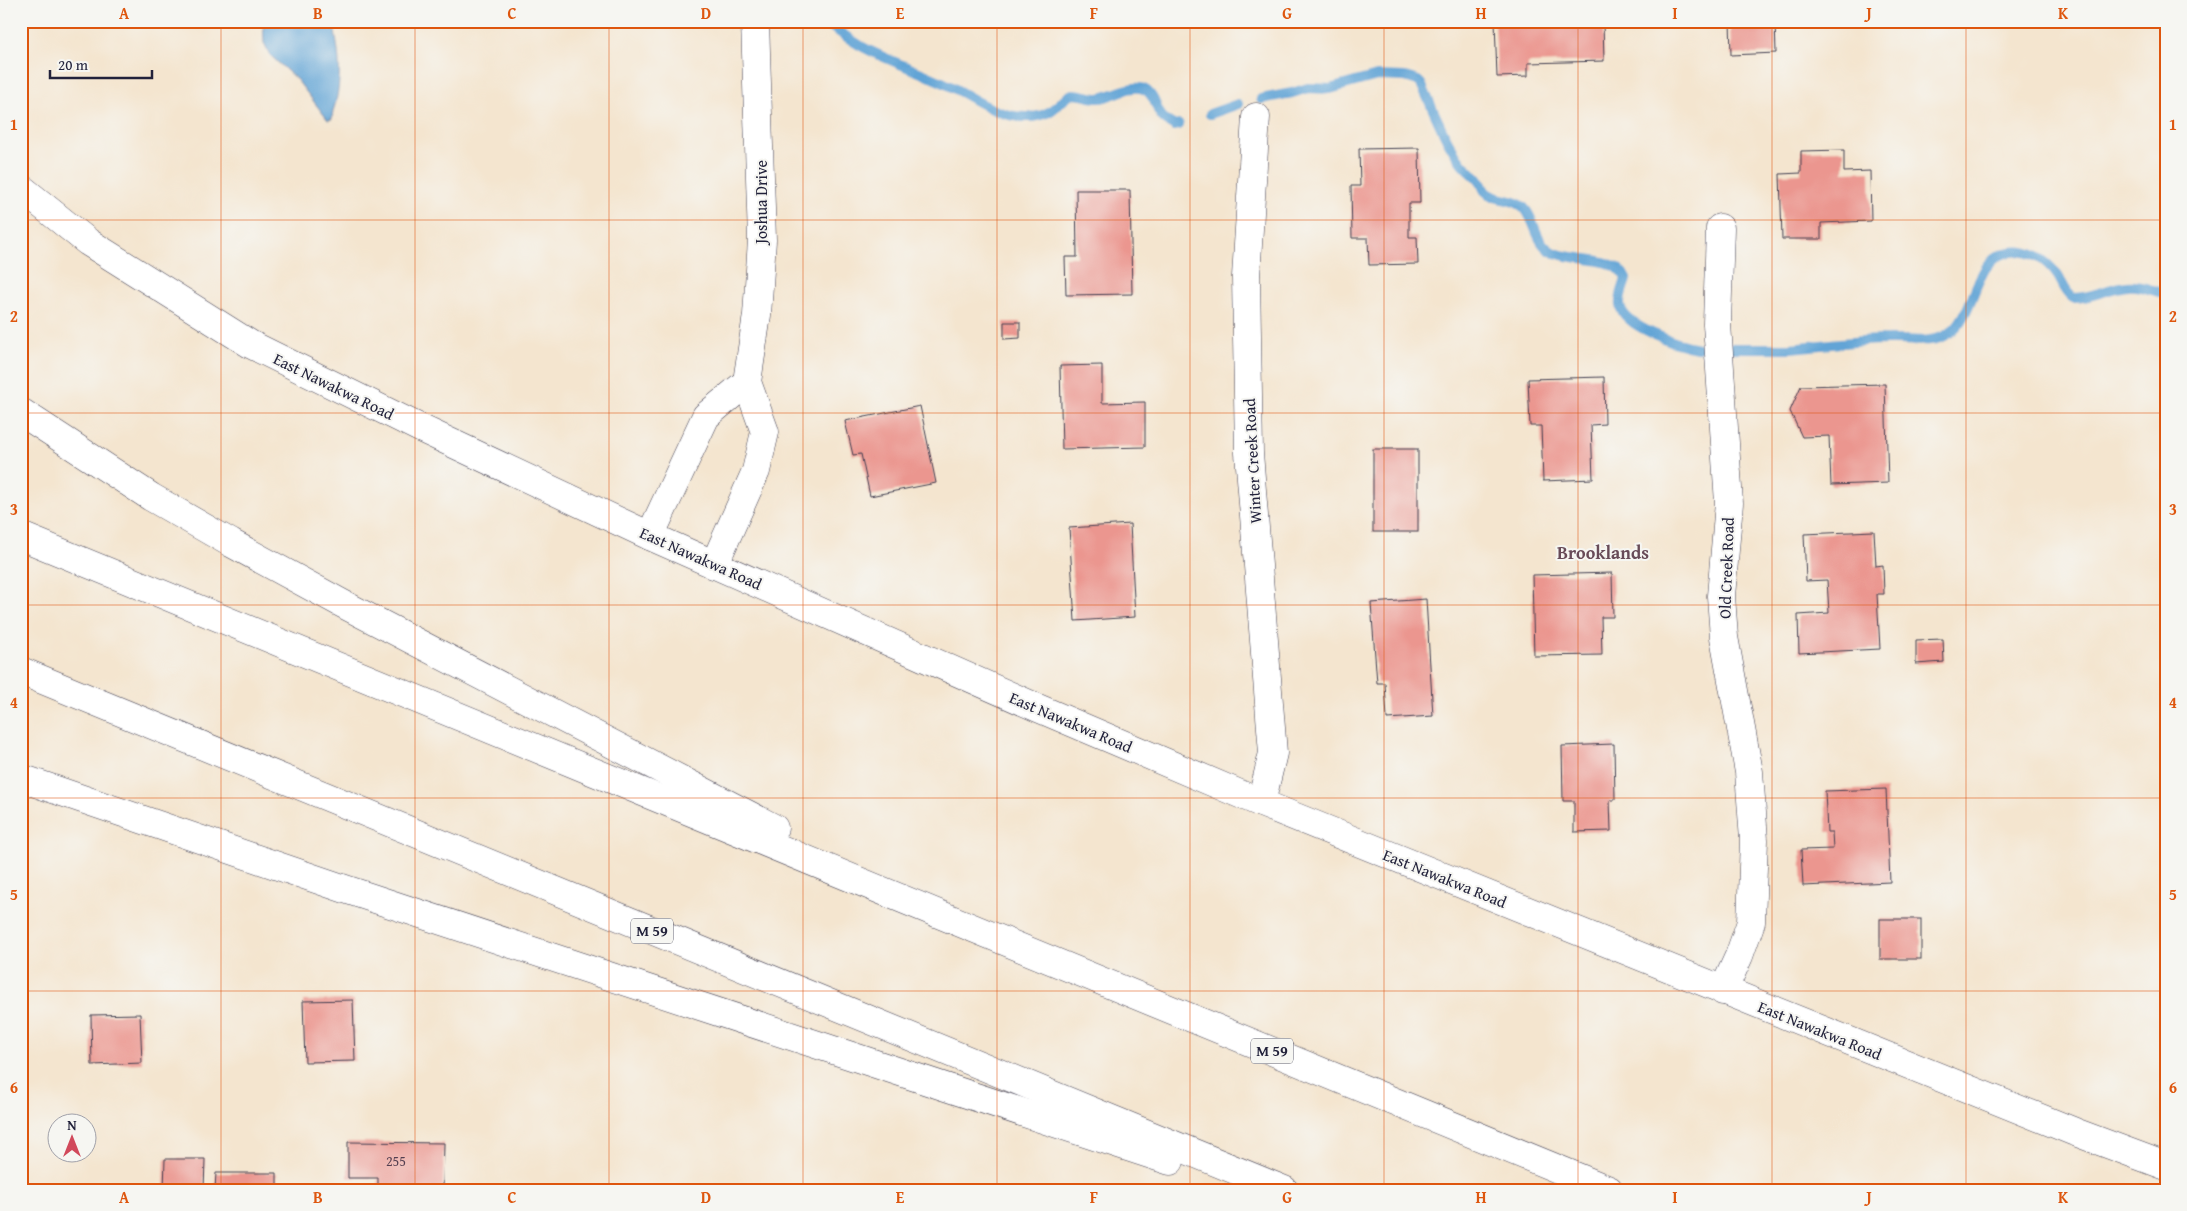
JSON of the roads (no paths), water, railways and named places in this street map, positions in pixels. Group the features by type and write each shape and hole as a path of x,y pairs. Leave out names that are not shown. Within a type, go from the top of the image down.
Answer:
{"main road":[{"name":"Joshua Drive","path":"714,565 756,471 765,432 747,382 757,315 762,240 755,21"},
{"name":"Winter Creek Road","path":"1256,117 1246,277 1249,453 1273,753 1261,803"},
{"name":"East Nawakwa Road","path":"21,188 88,242 250,344 422,429 650,536 1261,803 1723,991 2075,1132 2166,1166"},
{"name":"Old Creek Road","path":"1720,228 1717,324 1728,503 1721,596 1724,637 1749,772 1754,840 1751,922 1739,956 1723,991"},
{"path":"650,536 706,416 747,382"},
{"path":"21,412 151,497 343,604 935,912"},
{"name":"M 59","path":"21,536 1609,1190"},
{"name":"M 59","path":"21,671 1284,1190"},
{"path":"21,778 348,890 1256,1190"}],"water":[{"path":"263,21 333,21 338,50 339,77 332,119 328,120 297,80 270,55 264,43"}],"waterway":[{"path":"822,21 861,46 942,82 984,105 1006,114 1018,117 1038,116 1049,112 1072,94 1099,98 1130,89 1142,88 1151,95 1162,117 1175,126 1179,125"},
{"path":"1261,99 1308,88 1330,89 1377,76 1405,77 1418,81 1455,153 1463,165 1480,181 1485,191 1494,197 1512,201 1522,206 1529,215 1541,241 1548,249 1567,256 1612,265 1621,271 1626,279 1620,305 1623,313 1631,321 1653,334 1698,348"},
{"path":"1210,114 1238,104"},
{"path":"1732,348 1789,348 1876,340 1919,341 1941,337 1948,334 1965,315 1980,278 1987,267 1995,258 2006,253 2029,253 2048,264 2073,298 2132,286 2166,293"}],"district":[{"name":"Brooklands","path":"1603,553"}]}
